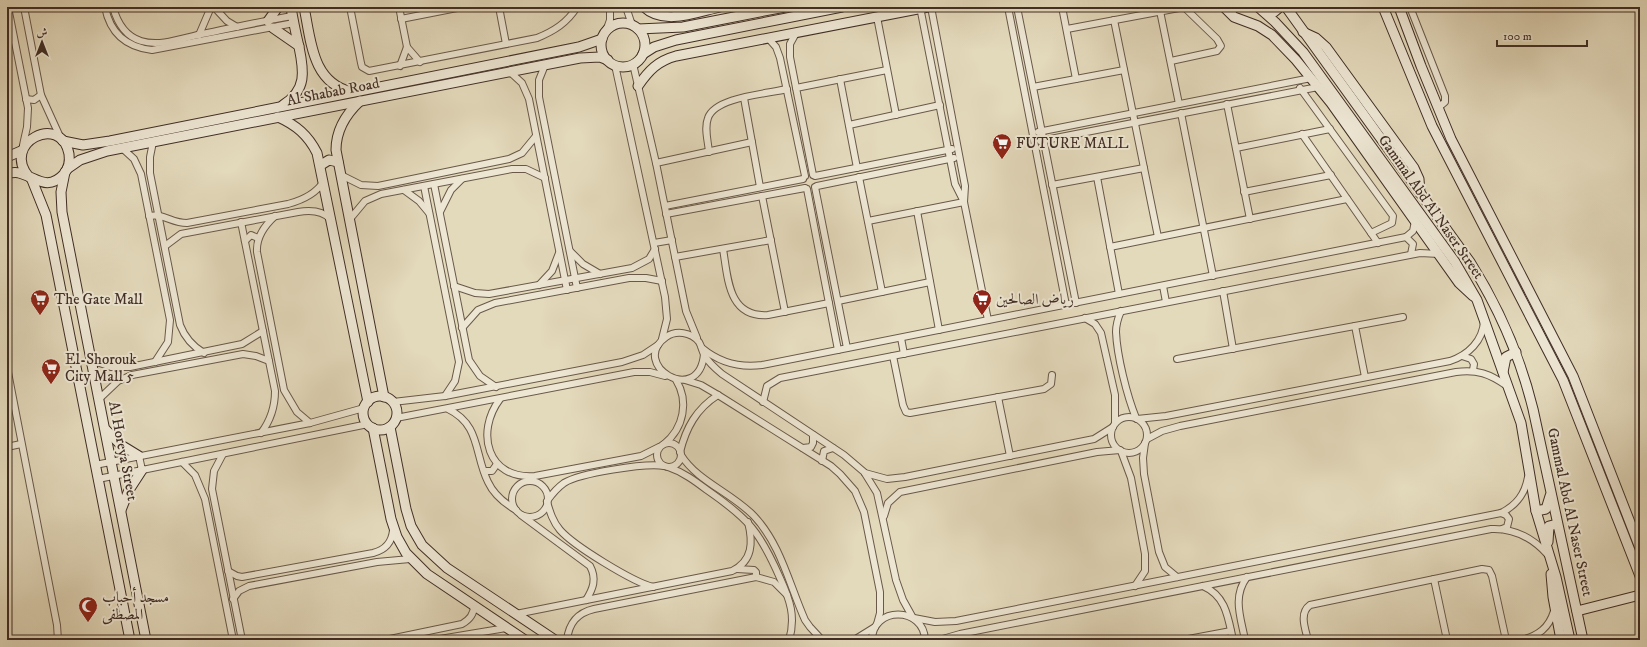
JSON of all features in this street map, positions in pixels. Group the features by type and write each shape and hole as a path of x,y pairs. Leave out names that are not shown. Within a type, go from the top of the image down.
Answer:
{"main road":[{"path":"278,7 270,24 299,46"},
{"path":"304,7 313,54 320,70 330,82 344,90 354,92"},
{"path":"644,7 654,14 668,17 720,7"},
{"path":"739,16 744,7"},
{"path":"785,7 683,27 635,27 618,24 604,35 601,48 611,63 624,66 633,64 643,54 665,43 842,7"},
{"path":"638,86 654,66 664,59 923,7"},
{"path":"1224,7 1234,17 1258,26 1272,35 1311,78 1357,134 1459,283 1477,300"},
{"name":"Gammal Abd Al Naser Street","path":"1258,7 1266,13 1303,52 1357,134 1455,262 1477,300 1521,422 1536,511 1549,555 1570,640"},
{"path":"1266,13 1274,12 1280,7"},
{"name":"Gammal Abd Al Naser Street","path":"1286,7 1303,32 1316,38 1326,47 1414,168 1419,179 1420,193 1480,279 1502,318 1516,352 1534,409 1557,524 1583,640"},
{"path":"1383,7 1432,126 1563,380 1640,576"},
{"path":"1399,7 1438,108 1468,174 1572,376 1640,548"},
{"path":"280,107 293,97 301,82 303,74 293,15"},
{"path":"635,27 644,41 643,54"},
{"name":"Al Shabab Road","path":"62,141 83,145 99,143 579,47 604,35"},
{"path":"301,57 310,58 313,54"},
{"name":"Al Shabab Road","path":"66,171 73,163 89,156 122,148 545,64 590,56 611,63"},
{"path":"360,101 347,115 338,132 336,141 338,162 384,397"},
{"path":"278,117 298,128 306,135 317,153 321,165 366,405 363,415 370,426 394,528 401,545 410,559 427,574 525,640"},
{"path":"7,157 22,148 31,137 42,134 52,135 62,141 69,154 66,171 54,181 39,182 19,173 7,173"},
{"path":"22,148 22,168 30,178"},
{"path":"321,165 329,160 338,162"},
{"name":"Al Horeya Street","path":"66,171 61,192 62,212 146,640"},
{"name":"Al Horeya Street","path":"30,178 46,215 130,640"},
{"path":"46,215 55,210 62,212"},
{"path":"334,233 351,230"},
{"path":"1503,373 1506,357 1516,352"},
{"path":"1563,380 1572,376"},
{"path":"366,405 373,398 384,397 393,402 396,408 396,418 390,427 380,430 370,426"},
{"path":"85,414 101,411"},
{"path":"390,427 406,509 411,526 422,545 447,568 555,640"},
{"path":"106,430 121,445 139,456"},
{"path":"121,512 129,490 142,470"},
{"path":"1536,511 1543,511 1549,506 1551,492"},
{"path":"108,526 122,523"},
{"path":"1557,524 1552,524 1549,526 1549,555 1555,609 1561,640"},
{"path":"1577,611 1640,595"}],"street":[{"path":"8,7 26,99 28,118 22,148"},
{"path":"24,7 41,95 62,141"},
{"path":"105,7 107,17 117,34 133,46 142,49 162,49 270,24 293,15"},
{"path":"113,7 117,20 123,29 140,41 161,42 237,27 270,24 284,25"},
{"path":"199,35 212,7 227,21 237,27"},
{"path":"350,7 362,67 369,71 506,44 550,33 562,25 577,7"},
{"path":"399,7 407,47 420,62"},
{"path":"401,19 462,7"},
{"path":"499,7 506,44"},
{"path":"604,35 610,20 610,7"},
{"path":"626,7 635,27"},
{"path":"923,7 948,150 956,188 964,202"},
{"path":"931,7 965,186 964,202 988,320"},
{"path":"1008,7 1066,305"},
{"path":"1017,7 1076,303"},
{"path":"1062,7 1076,79"},
{"path":"1410,7 1445,96 1443,105 1438,108"},
{"path":"1067,29 1160,11 1185,8 1221,44 1217,51 1170,61"},
{"path":"1160,11 1179,104"},
{"path":"284,25 293,15"},
{"path":"877,17 896,114"},
{"path":"283,18 284,25"},
{"path":"1114,20 1158,237"},
{"path":"796,33 790,50 796,88 814,175 818,181 816,186 847,348"},
{"path":"768,38 778,52 787,89 804,177 802,183 806,188 838,350"},
{"path":"400,66 407,47"},
{"path":"611,63 655,246 667,308 667,319 657,349 656,361 658,367 666,376"},
{"path":"545,64 539,80 540,104 577,288"},
{"path":"633,64 656,163 686,311 698,342"},
{"path":"796,88 887,70"},
{"path":"1033,87 1124,70"},
{"path":"510,72 522,83 531,106 567,290"},
{"path":"1033,134 1311,78"},
{"path":"840,79 857,168"},
{"path":"1295,81 1394,218 1392,222 1371,233"},
{"path":"1034,142 1318,87"},
{"path":"709,152 706,123 711,111 722,104 787,89"},
{"path":"26,99 34,100 41,95"},
{"path":"744,98 760,187"},
{"path":"531,106 535,102 540,104"},
{"path":"1227,104 1250,219"},
{"path":"848,124 940,105"},
{"path":"1181,113 1213,276"},
{"path":"1236,148 1330,129"},
{"path":"1302,134 1378,243"},
{"path":"341,175 361,185 375,186 509,159 522,153 536,136"},
{"path":"154,142 149,165 180,325 186,339 204,353"},
{"path":"656,163 752,142"},
{"path":"122,148 139,166 171,326 168,342 155,362"},
{"path":"665,206 814,175 957,148"},
{"path":"666,214 806,188 959,157"},
{"path":"509,159 512,164 512,169"},
{"path":"1052,185 1144,168"},
{"path":"350,219 365,201 376,195 512,169 532,171 545,178"},
{"path":"1244,192 1331,175"},
{"path":"859,177 882,292"},
{"path":"1097,177 1119,294"},
{"path":"440,212 446,197 462,179"},
{"path":"149,216 159,214 175,222 187,223 296,202 314,193 324,181"},
{"path":"434,184 469,360 480,376 496,387"},
{"path":"375,186 374,190 376,195"},
{"path":"424,186 459,362 455,381 445,396"},
{"path":"404,190 418,201 430,215"},
{"path":"762,196 785,312"},
{"path":"1110,247 1347,199"},
{"path":"296,202 300,207 298,212"},
{"path":"868,221 964,202"},
{"path":"916,211 939,330"},
{"path":"165,246 180,234 298,212 320,212 331,219"},
{"path":"275,216 258,238 257,252 282,381 292,405 310,423"},
{"path":"702,348 720,360 730,364 752,366 901,338 1406,237 1413,231 1416,221"},
{"path":"241,222 273,383 273,409 261,432"},
{"path":"245,241 251,235 258,238"},
{"path":"1406,237 1413,244 1411,254"},
{"path":"454,286 475,293 489,294 638,266 649,259 655,246 672,240"},
{"path":"675,258 771,240"},
{"path":"436,244 445,242"},
{"path":"723,249 731,292 738,306 745,311 760,316 829,303"},
{"path":"569,250 583,264 600,274"},
{"path":"537,286 552,271 560,252"},
{"path":"763,402 765,390 770,382 775,380 1411,254 1424,252 1439,254"},
{"path":"462,328 478,310 490,304 637,277 662,281"},
{"path":"838,301 930,282"},
{"path":"1163,286 1166,302"},
{"path":"1223,291 1233,349"},
{"path":"489,294 487,300 490,304"},
{"path":"1121,311 1116,324 1117,338 1127,392 1136,418 1146,427 1146,441 1143,458 1144,474 1159,552 1165,567 1178,577"},
{"path":"864,472 879,478 896,479 1094,439 1122,418 1166,416 1450,361 1462,356 1473,347 1482,332 1484,322 1482,313"},
{"path":"1177,360 1403,316"},
{"path":"1085,318 1095,324 1101,333 1115,395 1114,425 1111,434 1112,442 1120,450 1131,478 1146,554 1144,571 1135,586"},
{"path":"171,326 176,328 180,325"},
{"path":"1355,326 1362,378 1361,390"},
{"path":"91,360 111,367 127,367 234,346 249,341 263,331"},
{"path":"393,402 445,396 622,362 643,356 660,343 666,336 680,332 693,337 702,348 704,354 722,374 844,455 864,472 877,493 896,580 903,600 913,618 921,627 925,640"},
{"path":"901,338 904,354"},
{"path":"234,346 237,350 236,355"},
{"path":"683,380 690,378 700,368 704,354"},
{"path":"99,399 112,386 129,376 236,355 249,355 269,361"},
{"path":"893,356 903,405 906,412 910,414 1047,388 1052,382 1052,375"},
{"path":"1462,356 1471,359 1474,364 1473,370"},
{"path":"459,362 469,360"},
{"path":"622,362 625,369 624,374"},
{"path":"7,367 57,625 58,640"},
{"path":"127,367 125,372 129,376"},
{"path":"884,520 888,503 900,492 1097,452 1120,450 1129,453 1137,451 1146,441 1171,428 1456,372 1473,370 1488,374 1510,388"},
{"path":"396,418 641,371 701,385 822,461 840,474 855,491 864,512 880,592 880,613 872,640"},
{"path":"676,380 684,396 683,414 677,429 657,451 658,460 666,466 691,478 735,510 748,522 763,543 788,595 793,614 789,640"},
{"path":"273,383 278,385 282,381"},
{"path":"535,476 528,482 516,487 513,492 513,505 518,512 534,516 545,509 547,502 558,488 572,479 646,465 675,465 680,454 684,437 693,418 702,406 718,395"},
{"path":"998,397 1010,456"},
{"path":"500,399 492,409 486,429 489,449 497,464 512,473 535,476 641,456 661,446 674,444 690,467 748,510 762,526 779,553 802,612 810,627 822,640"},
{"path":"96,465 310,423 366,405"},
{"path":"448,409 462,417 471,429 484,471 492,490 499,498 590,566 593,572 594,583 578,608 582,613"},
{"path":"1202,409 1205,421"},
{"path":"98,479 234,451 370,426"},
{"path":"803,448 811,447 813,443 813,435"},
{"path":"232,438 234,451"},
{"path":"7,447 21,444"},
{"path":"822,461 824,451 833,448"},
{"path":"1038,450 1041,464"},
{"path":"223,454 214,471 212,480 213,498 242,640"},
{"path":"139,456 142,470"},
{"path":"182,462 195,475 205,500 233,640"},
{"path":"484,471 492,471 497,464"},
{"path":"854,640 869,632 886,617 897,614 935,622 956,621 1501,513 1517,502 1522,495 1527,487 1529,472"},
{"path":"520,475 528,482 540,485 544,489 552,517 566,536 632,579 655,587"},
{"path":"205,500 208,496 213,498"},
{"path":"939,640 960,634 1287,569 1480,531 1502,529 1507,527 1509,519 1506,515 1501,513"},
{"path":"737,569 748,558 751,551 751,533 748,522"},
{"path":"228,571 242,577 376,552 390,543 393,538 394,528"},
{"path":"1502,529 1522,535 1532,540 1549,555"},
{"path":"376,552 381,558 377,562"},
{"path":"1284,556 1287,569"},
{"path":"233,599 239,590 249,586 377,562 410,559"},
{"path":"516,614 655,587 737,569 754,570 756,572 756,577"},
{"path":"1308,640 1303,616 1307,607 1310,605 1482,569 1489,570 1492,576 1506,640"},
{"path":"567,640 571,624 582,613 594,609 756,577 774,582 788,595"},
{"path":"1245,640 1238,597 1247,577"},
{"path":"1434,578 1447,640"},
{"path":"1203,586 1216,593 1221,599 1227,613 1233,640"},
{"path":"1072,598 1075,611"},
{"path":"385,640 462,624 471,617 474,612 474,606"},
{"path":"1523,640 1532,637 1544,629 1549,623 1555,609"},
{"path":"1227,613 1233,610 1240,612"},
{"path":"793,614 798,616 802,612"},
{"path":"462,624 468,628 465,634"},
{"path":"434,640 506,628"},
{"path":"1183,640 1231,631"}],"place":[{"name":"FUTURE MALL","path":"1002,160"},
{"name":"The Gate Mall","path":"40,316"},
{"name":"رياض الصالحين","path":"982,316"},
{"name":"El-Shorouk City Mall 5","path":"51,385"},
{"name":"مسجد أحباب المصطفى","path":"88,623"}]}
